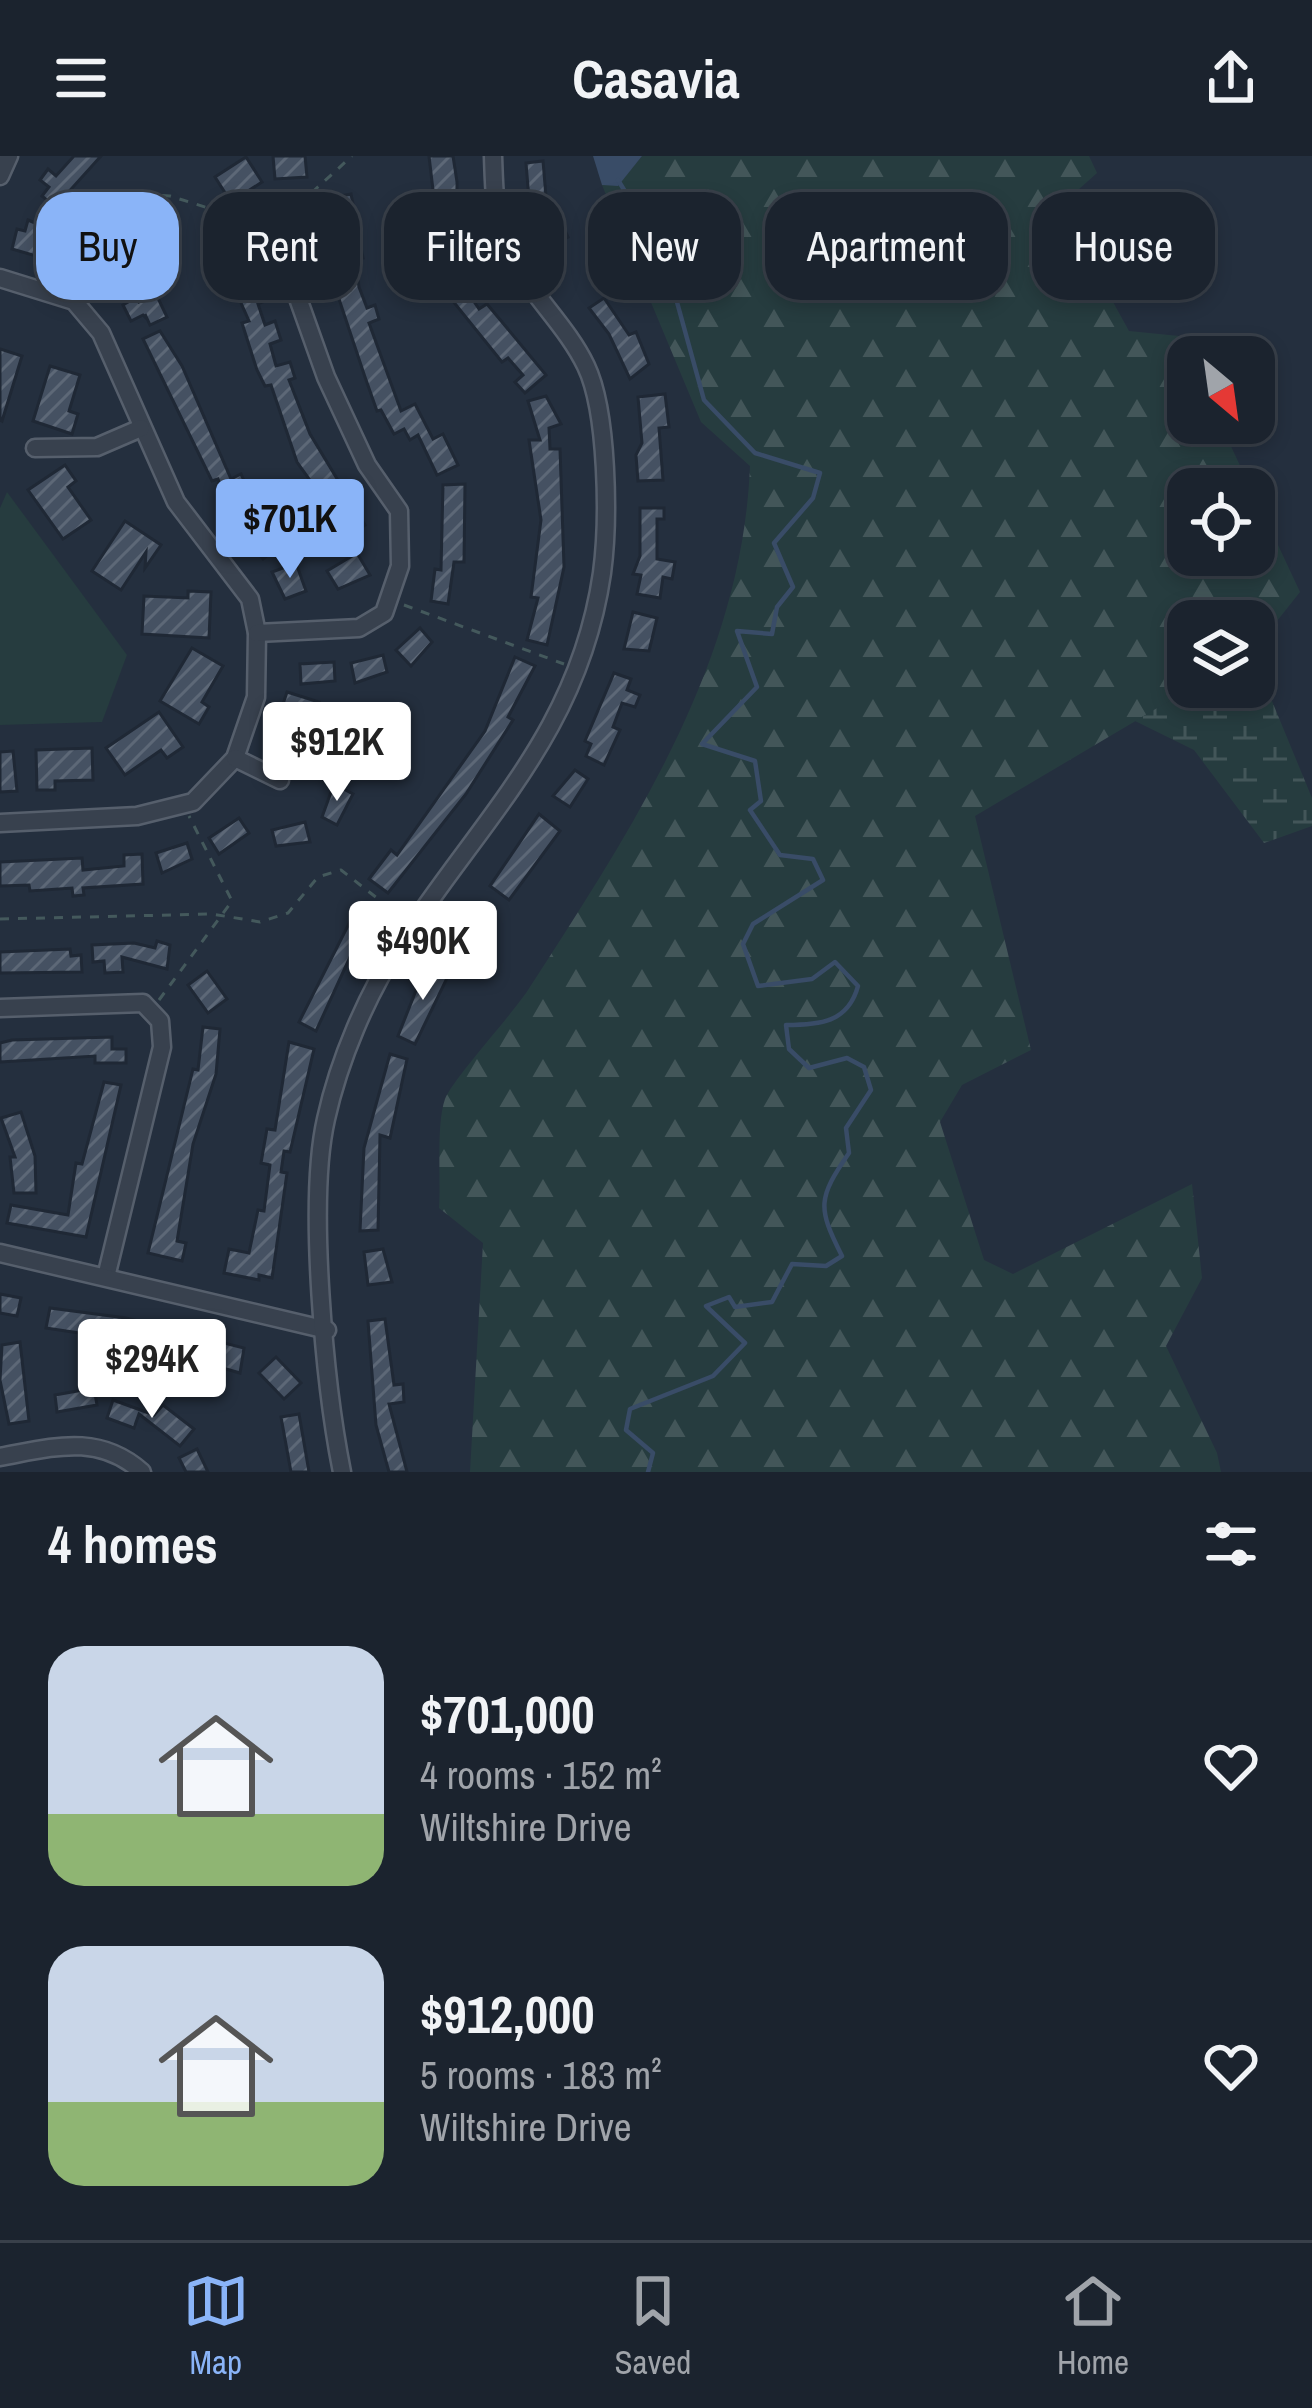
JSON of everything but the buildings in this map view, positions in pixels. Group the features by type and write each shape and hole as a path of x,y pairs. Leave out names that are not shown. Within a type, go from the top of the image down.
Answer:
{"street":[{"path":"0,176 9,156"},
{"path":"342,1472 332,1418 320,1193 326,1120 354,1036 413,926 557,722 577,669 602,571 600,406 580,354 504,241 493,156"},
{"path":"0,278 36,289"},
{"path":"0,823 137,816 193,802 235,758 256,697 257,633 250,598 191,527 141,428 101,333 69,300"},
{"path":"257,633 359,628 384,613 400,566 399,511 367,465 326,377 298,300"},
{"path":"35,448 97,447 141,428"},
{"path":"235,758 280,779"},
{"path":"0,1008 143,1004 160,1021 162,1047 106,1277"},
{"path":"0,1253 327,1330"},
{"path":"0,1457 81,1442 122,1454 142,1472"}],"path":[{"path":"312,192 352,156"},
{"path":"389,599 577,669"},
{"path":"151,1011 232,901 182,804"},
{"path":"0,919 222,916 260,922 288,914 318,877 341,870 413,926"}],"green space":[{"path":"642,156 1089,156 1097,173 1076,192 1032,192 1032,300 1112,300 1129,331 1179,336 1167,336 1167,444 1230,444 1241,468 1167,468 1167,576 1275,576 1275,539 1300,592 1275,624 1275,600 1167,600 1167,702 975,816 1031,1050 962,1085 940,1122 984,1260 1013,1274 1192,1184 1202,1278 1166,1346 1217,1453 1221,1472 470,1472 483,1243 439,1208 445,1099 528,990 642,806 704,676 727,609 742,539 750,466 701,422 650,300 741,300 741,192 605,192 602,185 618,185"},
{"path":"7,492 127,655 102,722 0,725 0,508"},
{"path":"1167,702 1167,708 1275,708 1312,798 1312,826 1264,843 1194,750 1135,721"}],"water":[{"path":"593,156 642,156 618,186 602,185"}],"waterway":[{"path":"618,180 664,255 704,400 755,453 820,473 813,498 774,543 793,587 777,607 772,634 737,631 757,687 702,744 755,761 761,801 750,810 780,855 813,859 823,880 753,924 743,944 758,986 812,979 835,962 858,986 853,998 831,1019 786,1025 789,1049 809,1068 847,1058 864,1067 871,1090 846,1128 849,1153 824,1203 828,1226 842,1256 826,1266 792,1264 772,1302 735,1307 729,1297 706,1306 745,1343 713,1376 630,1409 626,1430 653,1453 648,1472"}]}
